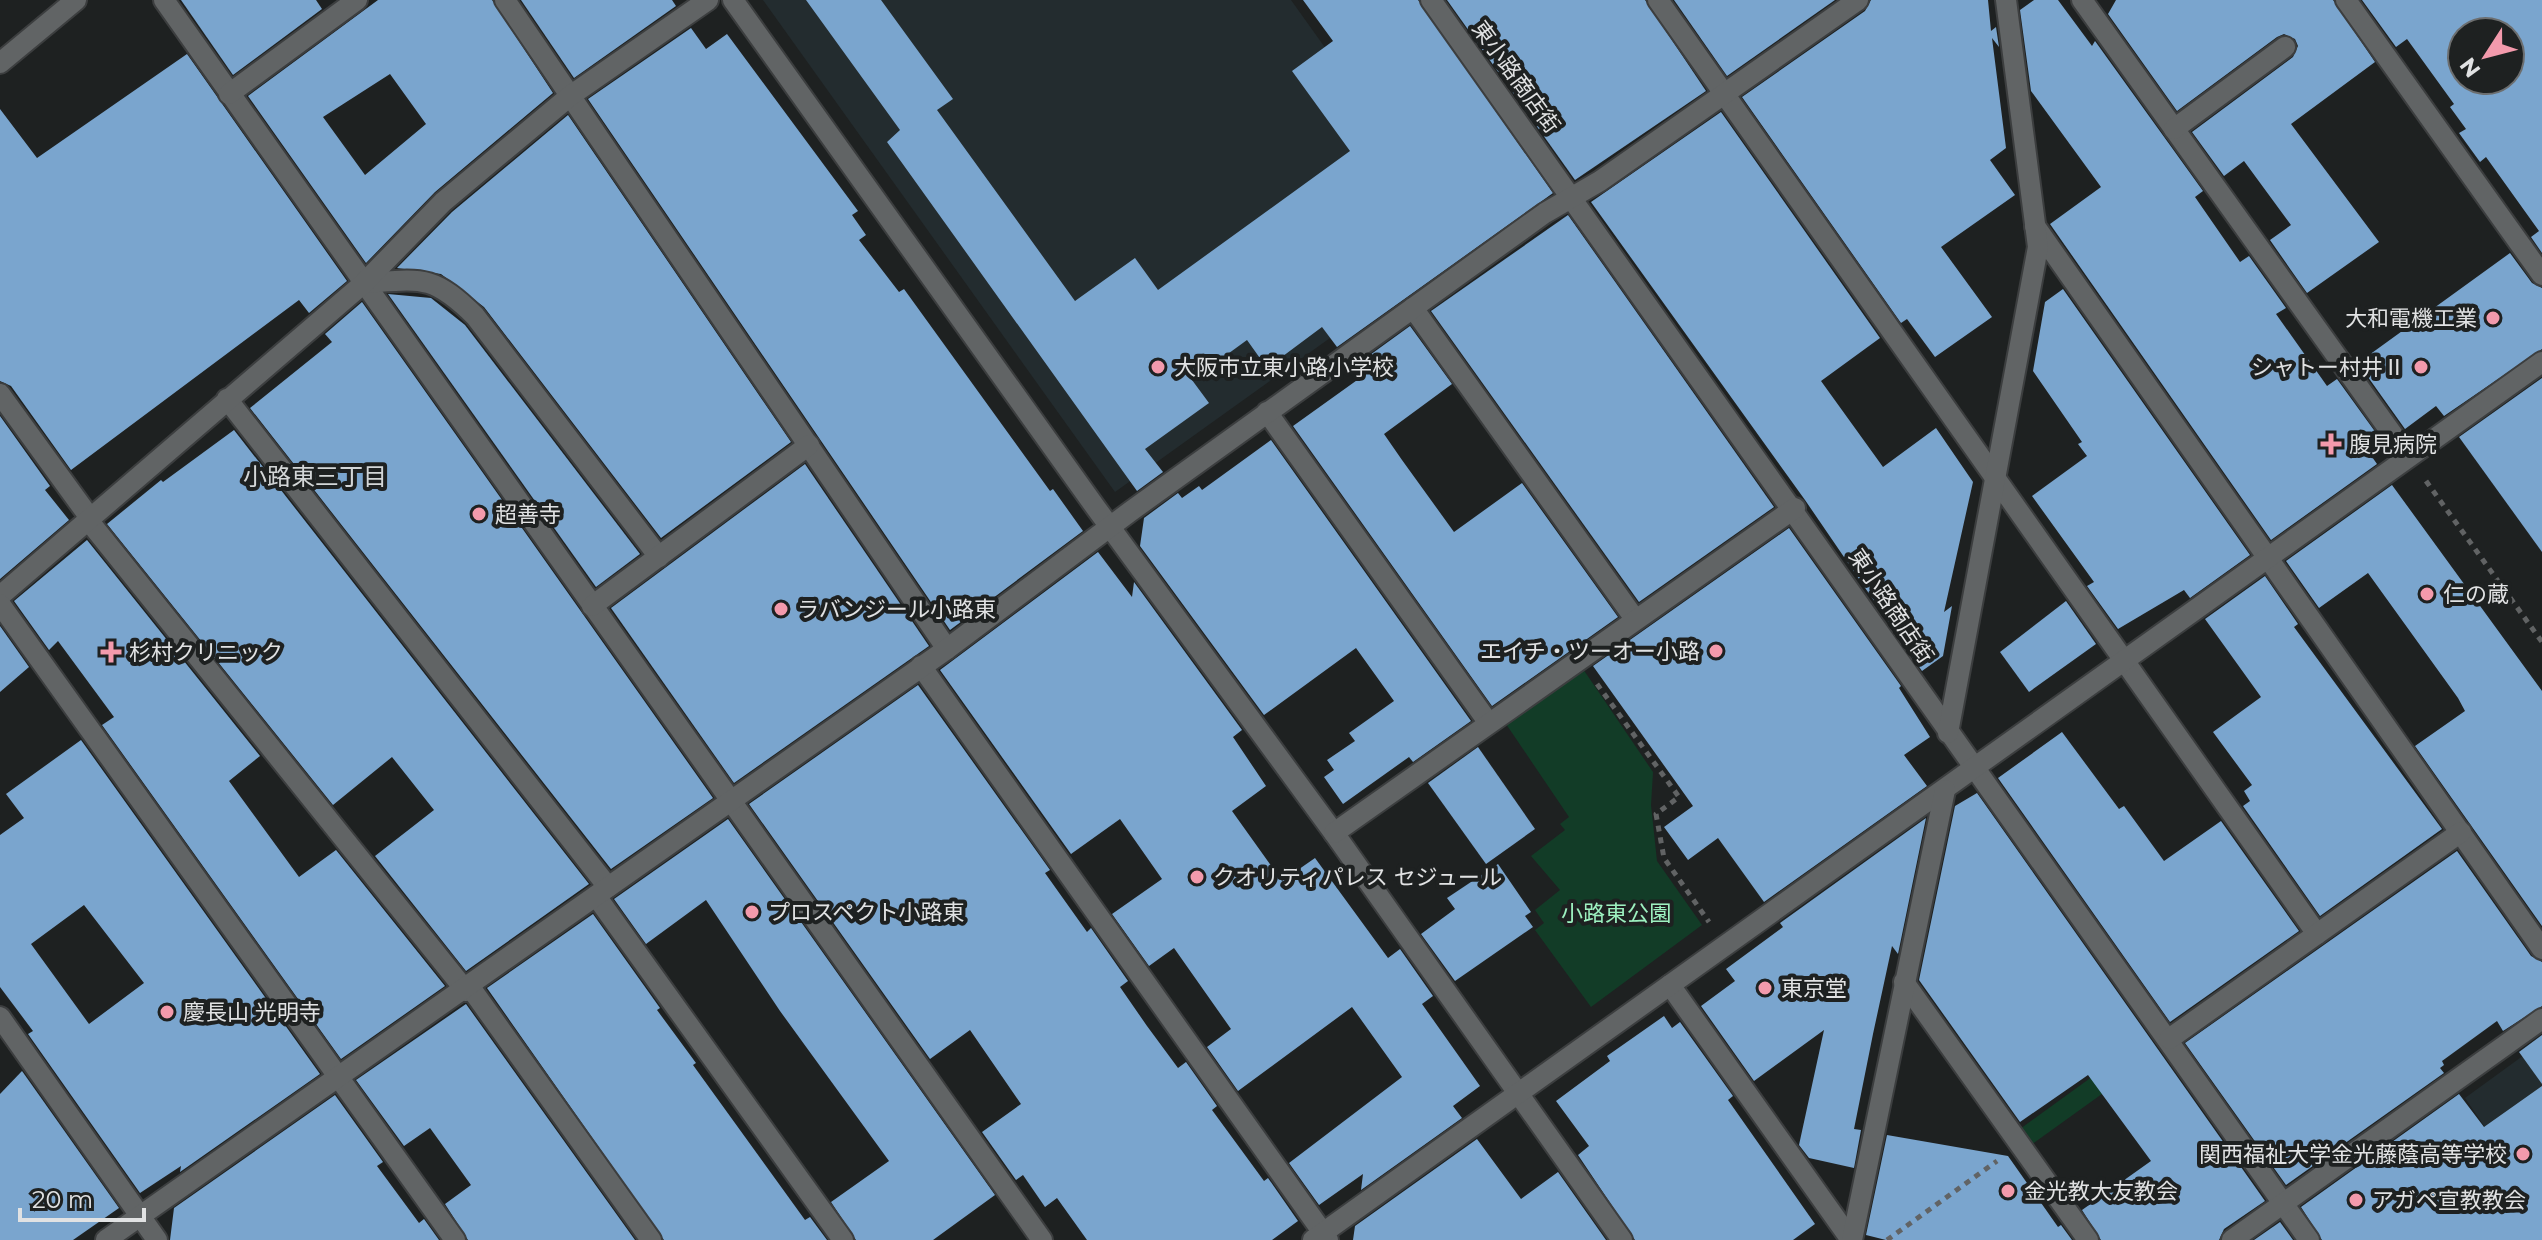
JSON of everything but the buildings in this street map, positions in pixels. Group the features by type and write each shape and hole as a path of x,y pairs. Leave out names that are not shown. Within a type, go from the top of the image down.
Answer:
{"street":[{"path":"0,63 76,0"},
{"path":"164,0 1042,1240"},
{"path":"229,94 357,0"},
{"path":"505,0 947,649"},
{"path":"0,596 364,283 443,202 570,96 708,0"},
{"path":"733,0 1334,833 1622,1240"},
{"name":"東小路商店街","path":"1431,0 1795,508 1948,733 2169,1039 2309,1240"},
{"path":"1658,0 2317,934"},
{"path":"106,1240 338,1074 468,989 729,800 947,649 1110,526 1413,308 1858,0"},
{"path":"1948,733 2038,247 2006,0"},
{"path":"2082,0 2408,456"},
{"path":"2346,0 2542,275"},
{"path":"2174,129 2285,47"},
{"path":"2035,226 2542,949"},
{"path":"364,283 411,279 445,287 475,316 659,557"},
{"path":"1413,308 1635,619"},
{"path":"921,666 1321,1238 1725,945 2542,362"},
{"path":"0,394 89,519 468,989 651,1240"},
{"path":"227,399 602,892 843,1240"},
{"path":"1267,412 1488,722"},
{"path":"592,606 809,445"},
{"path":"1334,833 1795,508"},
{"path":"0,604 455,1240"},
{"path":"1852,1240 1945,790"},
{"path":"2169,1039 2461,832"},
{"path":"1904,982 2088,1240"},
{"path":"1670,985 1852,1240"},
{"path":"0,1017 157,1240"},
{"path":"2232,1240 2542,1019"}],"path":[{"path":"2408,456 2542,642"},
{"path":"1579,659 1679,797 1656,814 1664,858 1725,945"},
{"path":"1887,1240 2020,1144"}],"shaded area":[{"name":"大阪市立東小路小学校","path":"763,0 1291,0 1464,242 1115,492"},
{"name":"関西福祉大学金光藤蔭高等学校","path":"2542,1042 2542,1210 2465,1098"}],"green space":[{"name":"小路東公園","path":"1583,669 1653,772 1651,805 1657,861 1702,925 1591,1007 1535,930 1544,923 1535,910 1560,890 1531,856 1565,830 1560,824 1569,817 1506,724"},
{"path":"2147,1037 2159,1053 2031,1145 2020,1129"}],"place":[{"name":"大和電機工業","path":"2493,318"},
{"name":"大阪市立東小路小学校","path":"1158,367"},
{"name":"シャトー村井Ⅱ","path":"2421,367"},
{"name":"腹見病院","path":"2331,444"},
{"name":"超善寺","path":"479,514"},
{"name":"仁の蔵","path":"2427,594"},
{"name":"ラバンジール小路東","path":"781,609"},
{"name":"エイチ・ツーオー小路","path":"1716,651"},
{"name":"杉村クリニック","path":"111,652"},
{"name":"クオリティパレス セジュール","path":"1197,877"},
{"name":"プロスペクト小路東","path":"752,912"},
{"name":"東京堂","path":"1765,988"},
{"name":"慶長山 光明寺","path":"167,1012"},
{"name":"関西福祉大学金光藤蔭高等学校","path":"2523,1154"},
{"name":"金光教大友教会","path":"2008,1191"},
{"name":"アガペ宣教教会","path":"2356,1200"}],"district":[{"name":"小路東三丁目","path":"315,476"}]}
